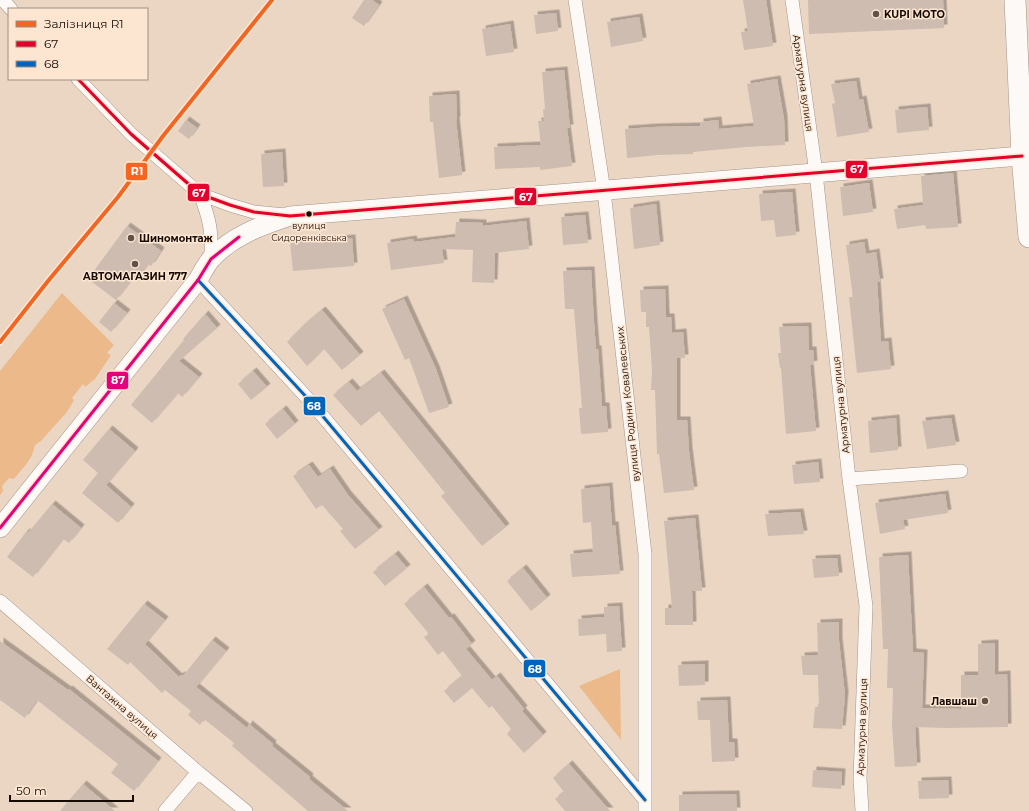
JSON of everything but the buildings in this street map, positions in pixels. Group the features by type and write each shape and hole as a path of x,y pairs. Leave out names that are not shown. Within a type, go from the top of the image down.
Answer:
{"main road":[{"path":"1014,0 1022,156 1029,237"},
{"path":"0,528 198,280 211,259 235,239 255,228 290,216 1022,156"}],"street":[{"path":"3,0 10,8"},
{"name":"вулиця Родини Ковалевських","path":"575,0 604,191 645,554 645,806"},
{"name":"Арматурна вулиця","path":"792,0 816,173 849,479 866,606 860,779 862,811"},
{"path":"79,80 131,134 200,194 254,212 290,216"},
{"path":"200,194 210,221 212,239 211,259"},
{"path":"198,280 310,401 645,806"},
{"path":"849,479 961,471"},
{"name":"Вантажна вулиця","path":"0,601 198,772 246,811"},
{"path":"165,811 198,772"}],"shaded area":[{"path":"62,293 114,345 107,353 111,355 95,379 85,387 83,384 72,398 74,400 67,412 40,442 35,445 32,456 22,470 14,479 9,478 2,486 3,491 0,495 0,371"},
{"path":"620,669 621,740 579,686"}],"rail line":[{"name":"R1","path":"0,342 48,281 118,197 163,136 272,0"}],"transit line":[{"name":"67","path":"79,80 131,134 200,194 254,212 290,216 1022,156"},
{"name":"87","path":"0,528 198,280 211,259 239,237"},
{"name":"68","path":"198,280 310,401 645,800"}],"place":[{"name":"KUPI MOTO","path":"876,14"},
{"name":"вулиця Сидоренківська","path":"309,214"},
{"name":"Шиномонтаж","path":"131,238"},
{"name":"АВТОМАГАЗИН 777","path":"135,264"},
{"name":"Лавшаш","path":"985,701"}]}
